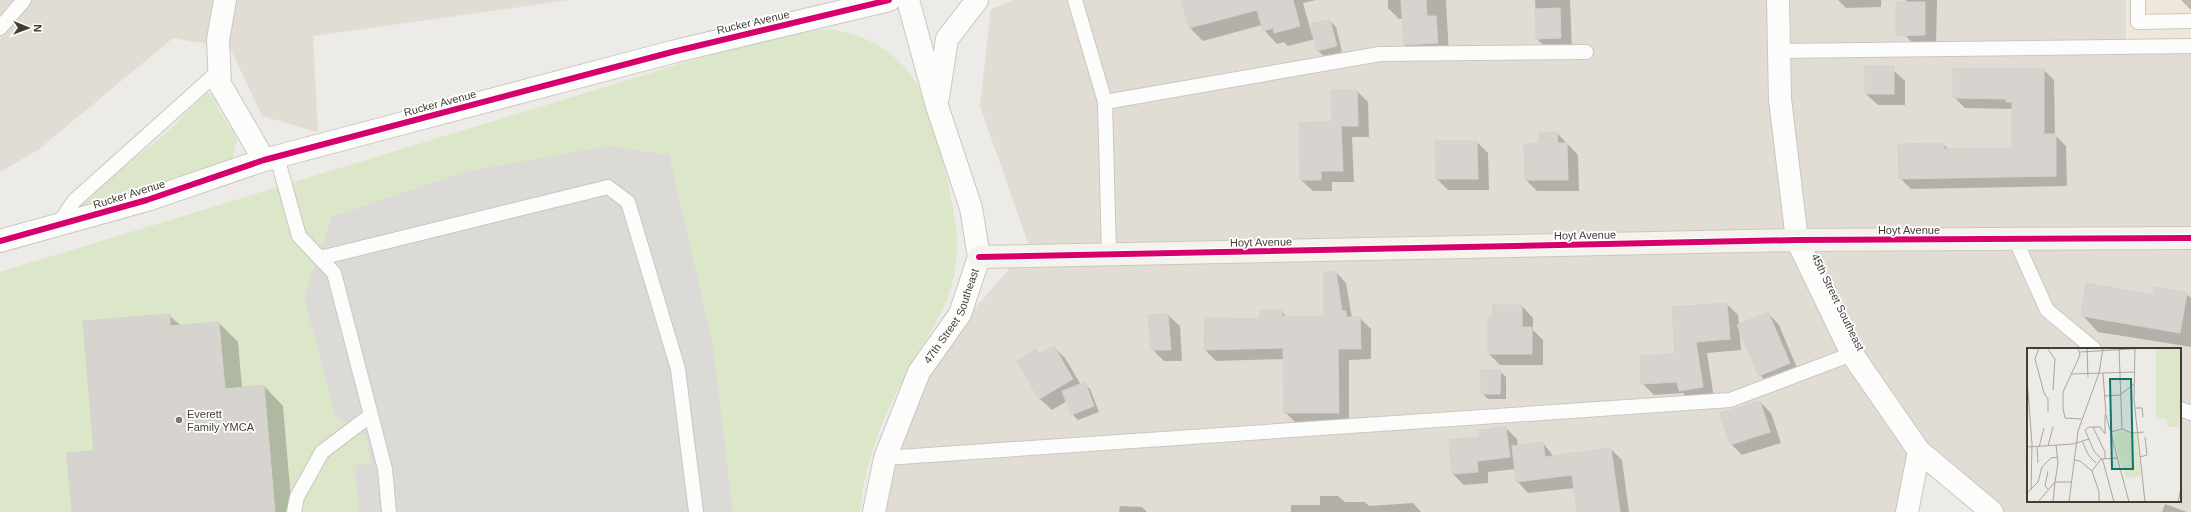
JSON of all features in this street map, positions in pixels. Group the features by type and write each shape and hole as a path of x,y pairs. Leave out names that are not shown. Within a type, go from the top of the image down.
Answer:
{"street":[{"path":"225,0 218,40 220,84 271,158"},
{"name":"Rucker Avenue","path":"0,242 147,200 271,158 672,52 889,0"},
{"name":"47th Street Southeast","path":"874,512 885,458 919,372 960,314 979,257 971,208 937,106 908,0"},
{"path":"937,106 947,39 977,0"},
{"name":"45th Street Southeast","path":"1778,0 1780,98 1797,240 1852,354 1919,451 1992,512"},
{"name":"Hoyt Avenue","path":"979,257 1797,240 2191,238"},
{"path":"1907,512 1919,451"}],"lane":[{"path":"0,28 24,0"},
{"path":"1075,0 1105,102 1109,255"},
{"path":"2138,0 2138,22 2191,21"},
{"path":"1779,51 2191,46"},
{"path":"1105,102 1380,54 1586,52"},
{"path":"58,225 74,201 219,71"},
{"path":"271,158 299,236 334,273 385,469 390,512"},
{"path":"320,258 608,187 628,202 678,369 696,512"},
{"path":"2015,239 2047,310 2093,348"},
{"path":"885,458 1730,400 1852,354"},
{"path":"2181,409 2191,413"},
{"path":"294,512 297,497 322,452 371,416"}],"shaded area":[{"path":"0,0 570,0 313,36 318,132 262,116 230,48 173,38 38,150 0,172"},
{"path":"1013,0 2126,0 2126,47 2191,46 2191,512 1992,512 1919,451 1907,512 874,512 919,372 1029,246 980,106 991,9"},
{"path":"2128,0 2191,0 2191,42 2128,43"},
{"path":"609,146 669,155 712,340 733,512 359,512 355,466 371,464 366,435 335,416 304,296 332,217 464,172"}],"green space":[{"path":"829,29 853,34 883,48 909,72 925,103 933,126 947,178 956,223 957,239 955,268 949,294 936,323 904,377 879,433 866,472 860,512 0,512 0,272 690,61 776,37"},
{"path":"207,92 215,98 219,110 237,139 232,162 79,208 85,198 171,129"}],"building":[{"path":"1181,0 1293,0 1300,26 1274,33 1273,28 1263,31 1257,10 1189,28"},
{"path":"1401,0 1426,0 1427,16 1436,16 1438,43 1404,45"},
{"path":"1896,2 1925,2 1925,35 1896,36"},
{"path":"1560,8 1561,38 1536,39 1535,9"},
{"path":"1330,20 1337,46 1317,51 1310,24"},
{"path":"1865,66 1894,66 1894,94 1865,94"},
{"path":"1953,68 2044,68 2044,134 2056,134 2056,176 1899,179 1898,144 1944,143 1944,149 2012,148 2012,102 2006,102 2006,99 1953,98"},
{"path":"1331,90 1357,90 1358,126 1341,126 1343,171 1321,171 1321,180 1300,180 1299,123 1332,122"},
{"path":"1539,132 1557,132 1558,143 1567,143 1568,180 1525,180 1524,144 1539,143"},
{"path":"1435,141 1477,141 1478,179 1436,179"},
{"path":"1336,271 1342,311 1346,311 1346,317 1360,317 1361,349 1338,349 1339,413 1284,413 1283,348 1204,350 1205,318 1260,319 1260,310 1282,310 1282,316 1324,316 1324,272"},
{"path":"2086,283 2153,295 2154,287 2187,293 2180,333 2081,316"},
{"path":"1727,303 1730,339 1696,342 1703,387 1679,391 1677,382 1641,384 1640,356 1675,354 1672,307"},
{"path":"1492,305 1522,305 1522,327 1532,327 1532,354 1488,354 1488,317 1493,317"},
{"path":"1768,312 1790,363 1759,376 1737,325"},
{"name":"Everett Family YMCA","path":"170,314 170,326 219,322 225,389 264,385 275,512 72,512 67,453 94,451 83,321"},
{"path":"1168,314 1171,350 1151,350 1148,315"},
{"path":"1054,346 1073,379 1039,399 1017,361 1036,349 1039,354"},
{"path":"1481,370 1501,370 1500,394 1481,394"},
{"path":"1085,382 1094,406 1071,415 1062,391"},
{"path":"1760,401 1770,432 1730,445 1720,413"},
{"path":"1506,427 1510,457 1477,461 1478,472 1452,474 1449,440 1480,437 1479,430"},
{"path":"1543,442 1545,457 1611,448 1620,512 1577,512 1572,475 1516,482 1512,446"}],"cycle path":[{"path":"0,241 147,200 264,160 672,52 889,0"},
{"path":"979,257 1797,240 2191,238"}],"place":[{"name":"Everett Family YMCA","path":"179,420"}]}
